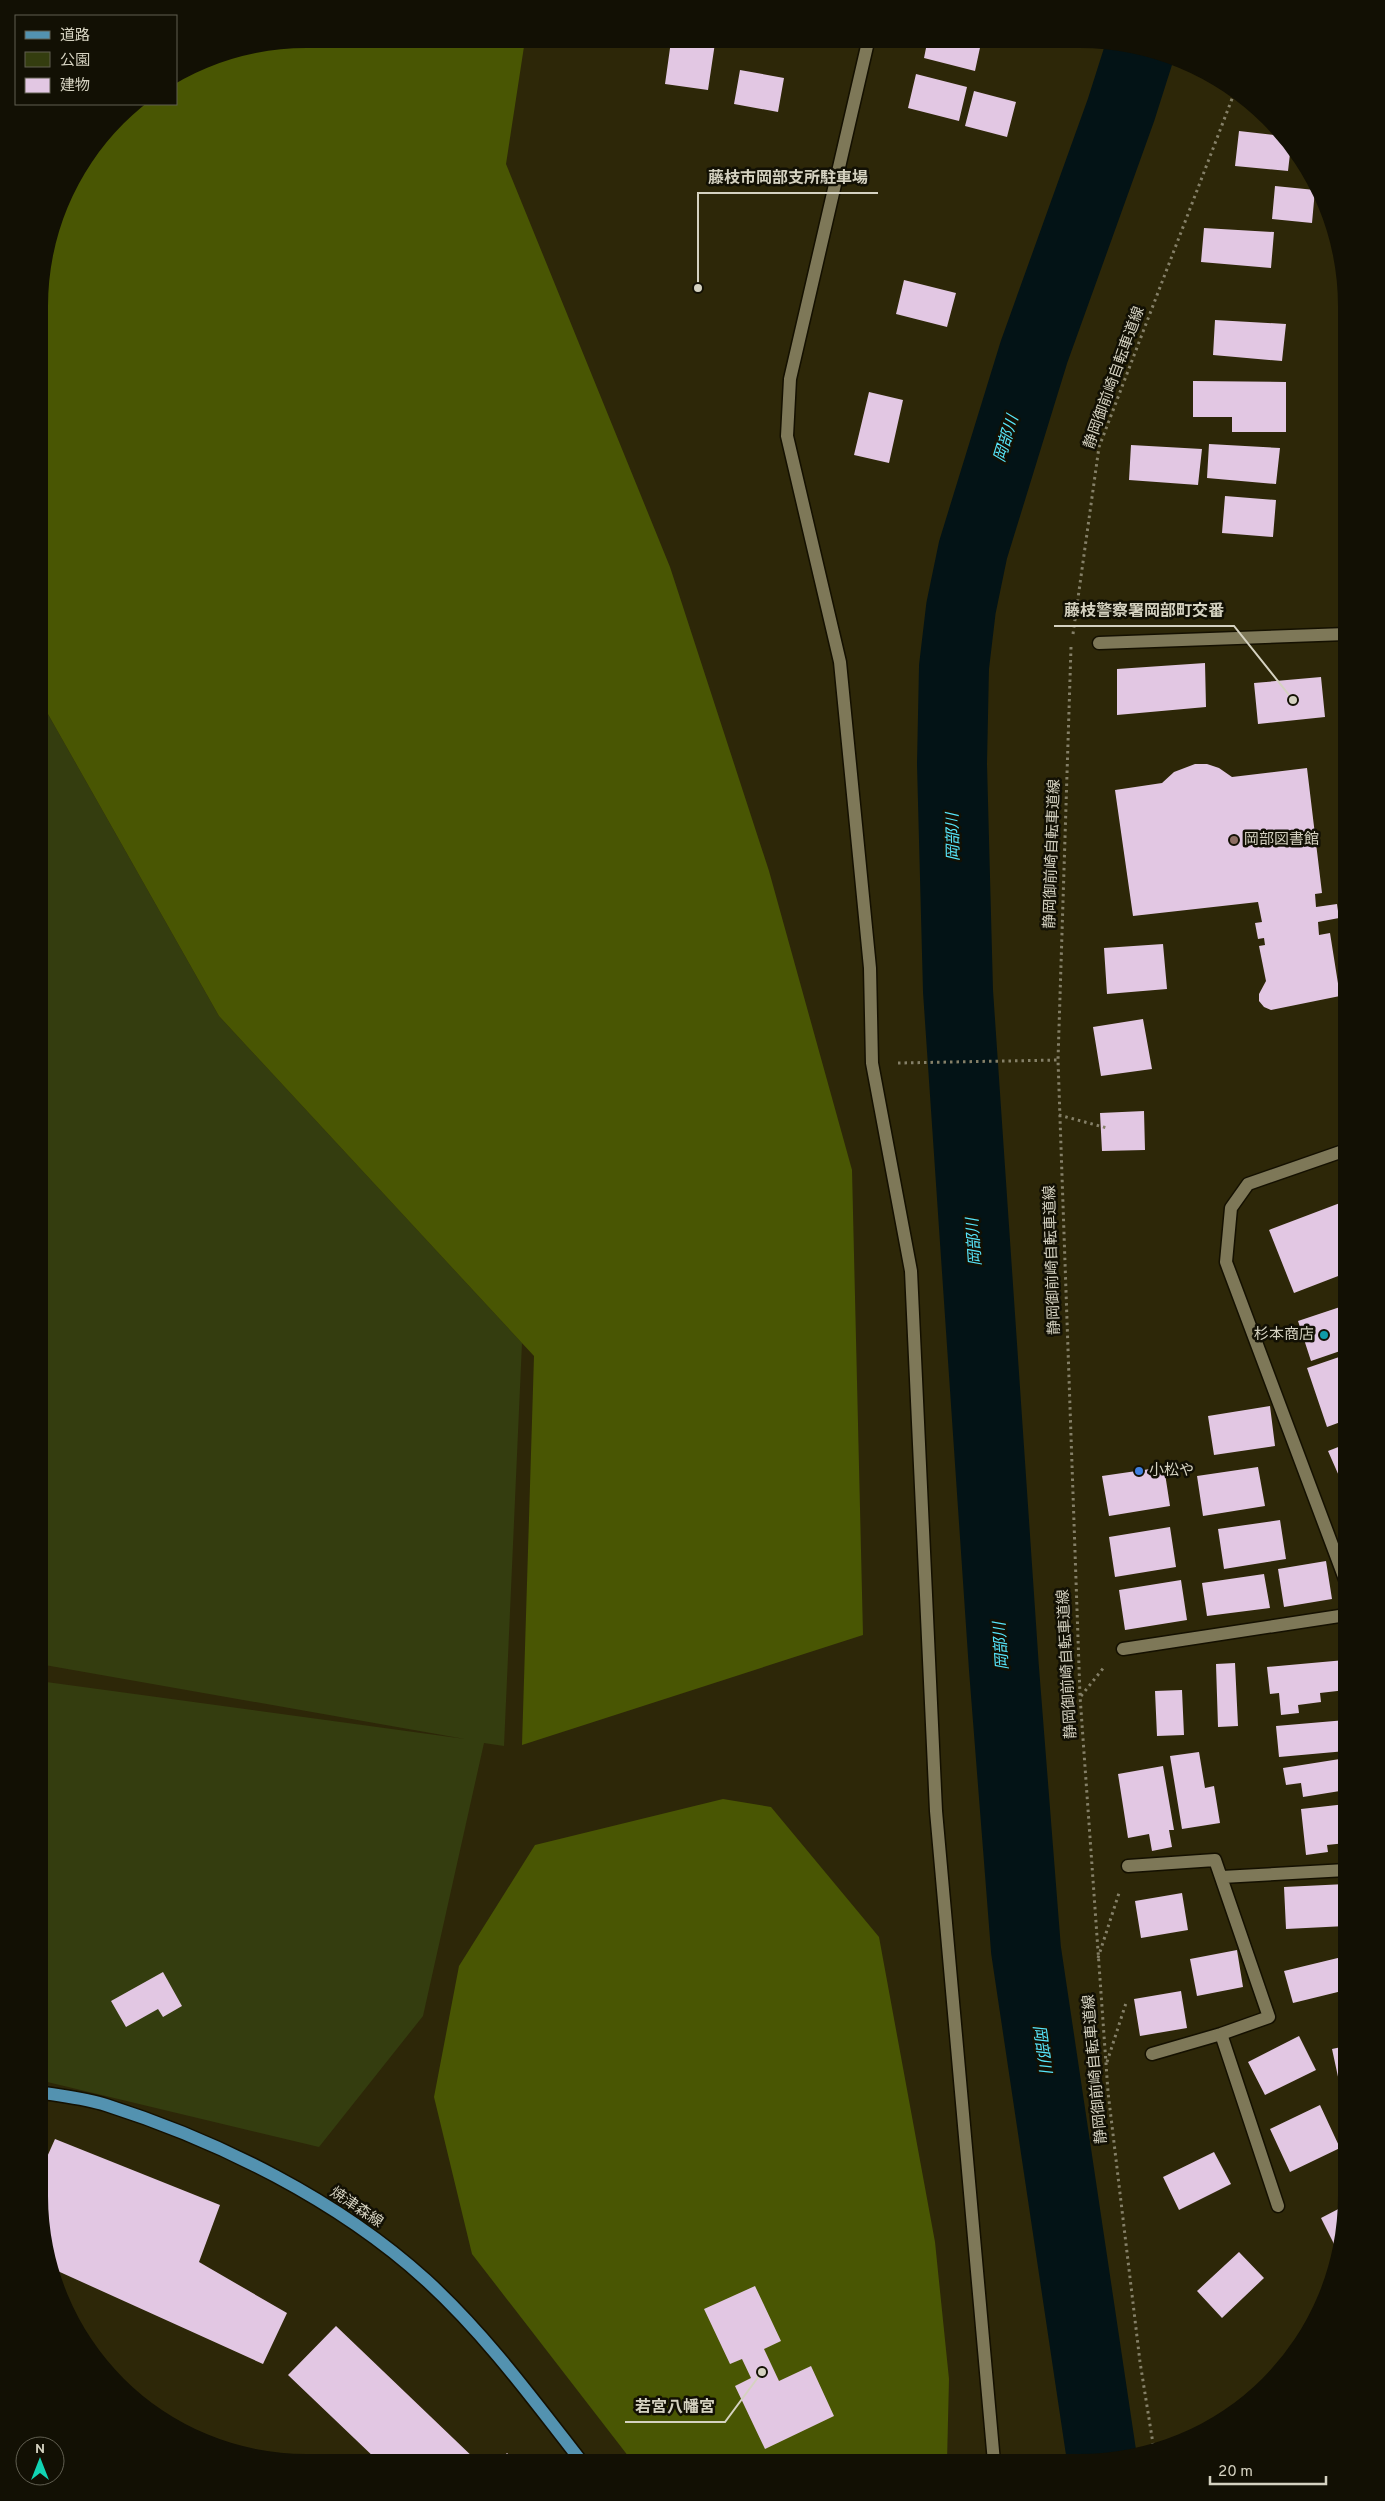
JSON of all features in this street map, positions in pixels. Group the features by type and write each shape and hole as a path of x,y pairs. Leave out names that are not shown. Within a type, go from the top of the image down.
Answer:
{"main road":[{"name":"焼津森線","path":"47,2093 104,2104 242,2157 347,2218 426,2280 502,2359 576,2454"}],"street":[{"path":"867,48 790,379 786,436 840,662 870,968 872,1064 911,1271 936,1811 993,2454"},
{"path":"1099,643 1338,634"},
{"path":"1338,1153 1248,1184 1231,1208 1226,1262 1338,1561"},
{"path":"1124,1649 1338,1616"},
{"path":"1128,1866 1215,1860 1269,2017 1221,2034 1152,2054"},
{"path":"1222,1877 1338,1870"},
{"path":"1221,2034 1278,2206"}],"path":[{"name":"静岡御前崎自転車道線","path":"1072,635 1100,447 1232,98"},
{"name":"静岡御前崎自転車道線","path":"1071,645 1058,1060 1080,1696 1097,1961 1106,2064 1140,2362 1153,2443"},
{"path":"872,1064 1058,1060"},
{"path":"1059,1115 1108,1128"},
{"path":"1080,1696 1103,1669 1124,1649"},
{"path":"1097,1961 1128,1866"},
{"path":"1106,2064 1126,2003"}],"green space":[{"path":"289,48 524,48 506,164 670,567 769,871 852,1170 863,1635 522,1745 534,1356 219,1016 47,712 47,306 52,255 61,223 82,176 101,148 123,123 143,105 178,105 178,81 207,67 255,52"},
{"path":"47,712 219,1016 522,1343 504,1746 484,1743 423,2016 319,2147 47,2082 47,1682 465,1739 47,1665"},
{"path":"723,1799 771,1807 879,1937 935,2242 949,2379 947,2454 627,2454 472,2254 434,2097 459,1966 535,1845"}],"building":[{"path":"670,48 714,48 708,90 665,84"},
{"path":"926,48 980,48 975,71 924,58"},
{"path":"740,70 784,78 778,112 734,104"},
{"path":"916,74 967,87 959,121 908,108"},
{"path":"974,91 1016,102 1007,137 965,126"},
{"path":"1239,131 1273,135 1290,156 1288,171 1235,166"},
{"path":"1275,186 1310,190 1314,198 1312,223 1272,219"},
{"path":"1204,228 1274,232 1271,268 1201,262"},
{"path":"904,280 956,293 947,327 896,314"},
{"path":"1215,320 1286,324 1282,361 1213,355"},
{"path":"1193,381 1286,382 1286,432 1232,432 1232,417 1193,417"},
{"path":"869,392 903,400 889,463 854,455"},
{"path":"1209,444 1280,448 1276,484 1207,478"},
{"path":"1131,445 1202,449 1198,485 1129,480"},
{"path":"1225,496 1276,500 1273,537 1222,533"},
{"path":"1205,663 1206,707 1117,715 1117,669"},
{"path":"1321,677 1325,717 1258,724 1254,683"},
{"path":"1195,764 1207,764 1219,768 1232,777 1307,768 1322,893 1315,894 1316,907 1337,904 1338,911 1338,918 1318,922 1319,935 1330,933 1338,983 1338,996 1271,1010 1264,1007 1259,1001 1259,994 1266,981 1259,946 1265,945 1264,938 1258,939 1255,923 1262,922 1258,902 1133,916 1115,790 1162,783 1174,772"},
{"path":"1163,944 1167,989 1107,994 1104,948"},
{"path":"1143,1019 1152,1069 1101,1076 1093,1027"},
{"path":"1144,1111 1145,1150 1102,1151 1100,1113"},
{"path":"1338,1204 1338,1276 1294,1293 1269,1230"},
{"name":"杉本商店","path":"1338,1308 1338,1352 1311,1361 1298,1321"},
{"path":"1338,1357 1338,1423 1327,1427 1307,1368"},
{"path":"1270,1406 1275,1446 1214,1455 1208,1416"},
{"path":"1338,1447 1338,1474 1328,1451"},
{"path":"1164,1467 1170,1506 1109,1516 1102,1476"},
{"path":"1258,1467 1265,1506 1203,1516 1197,1476"},
{"path":"1280,1520 1286,1559 1224,1569 1218,1529"},
{"path":"1170,1527 1176,1567 1115,1577 1109,1537"},
{"path":"1326,1561 1332,1599 1284,1607 1278,1569"},
{"path":"1264,1574 1270,1608 1207,1616 1202,1583"},
{"path":"1181,1580 1187,1620 1125,1630 1119,1590"},
{"path":"1338,1661 1338,1691 1320,1693 1321,1702 1298,1705 1299,1713 1281,1715 1279,1693 1270,1694 1267,1667"},
{"path":"1235,1663 1238,1726 1218,1727 1216,1664"},
{"path":"1182,1690 1184,1735 1157,1736 1155,1691"},
{"path":"1338,1721 1338,1752 1279,1757 1276,1726"},
{"path":"1199,1752 1205,1788 1214,1786 1220,1823 1182,1829 1170,1756"},
{"path":"1338,1759 1338,1791 1303,1797 1301,1783 1286,1785 1283,1768"},
{"path":"1163,1766 1174,1830 1169,1830 1172,1847 1152,1851 1149,1834 1128,1838 1118,1774"},
{"path":"1338,1805 1338,1844 1327,1845 1328,1852 1306,1855 1301,1809"},
{"path":"1338,1884 1338,1926 1286,1929 1284,1887"},
{"path":"1182,1893 1188,1930 1141,1938 1135,1901"},
{"path":"1237,1950 1243,1987 1197,1996 1190,1959"},
{"path":"1338,1958 1338,1992 1293,2003 1284,1971"},
{"path":"163,1972 182,2006 163,2017 158,2009 126,2027 111,2001"},
{"path":"1181,1991 1187,2028 1140,2036 1134,1999"},
{"path":"1299,2036 1316,2070 1265,2095 1248,2062"},
{"path":"1338,2048 1338,2077 1332,2049"},
{"path":"1320,2105 1338,2144 1338,2149 1290,2172 1270,2129"},
{"path":"55,2139 220,2205 199,2262 287,2313 263,2364 59,2272 52,2246 48,2212 47,2157"},
{"path":"1214,2152 1231,2184 1179,2210 1163,2177"},
{"path":"1337,2210 1333,2243 1321,2218"},
{"path":"1239,2252 1264,2278 1222,2318 1197,2291"},
{"path":"755,2286 781,2341 764,2349 779,2381 811,2366 834,2416 765,2449 735,2386 751,2378 742,2359 730,2364 704,2309"},
{"path":"336,2326 470,2454 371,2454 288,2375"}],"waterway":[{"name":"岡部川","path":"1101,2452 1026,1950 1004,1669 958,991 952,764 954,667 961,608 973,550 1034,352 1121,110 1139,54"}],"place":[{"name":"藤枝市岡部支所駐車場","path":"698,288"},
{"name":"藤枝警察署岡部町交番","path":"1293,700"},
{"name":"岡部図書館","path":"1234,840"},
{"name":"杉本商店","path":"1324,1335"},
{"name":"小松や","path":"1139,1471"},
{"name":"若宮八幡宮","path":"762,2372"}]}
